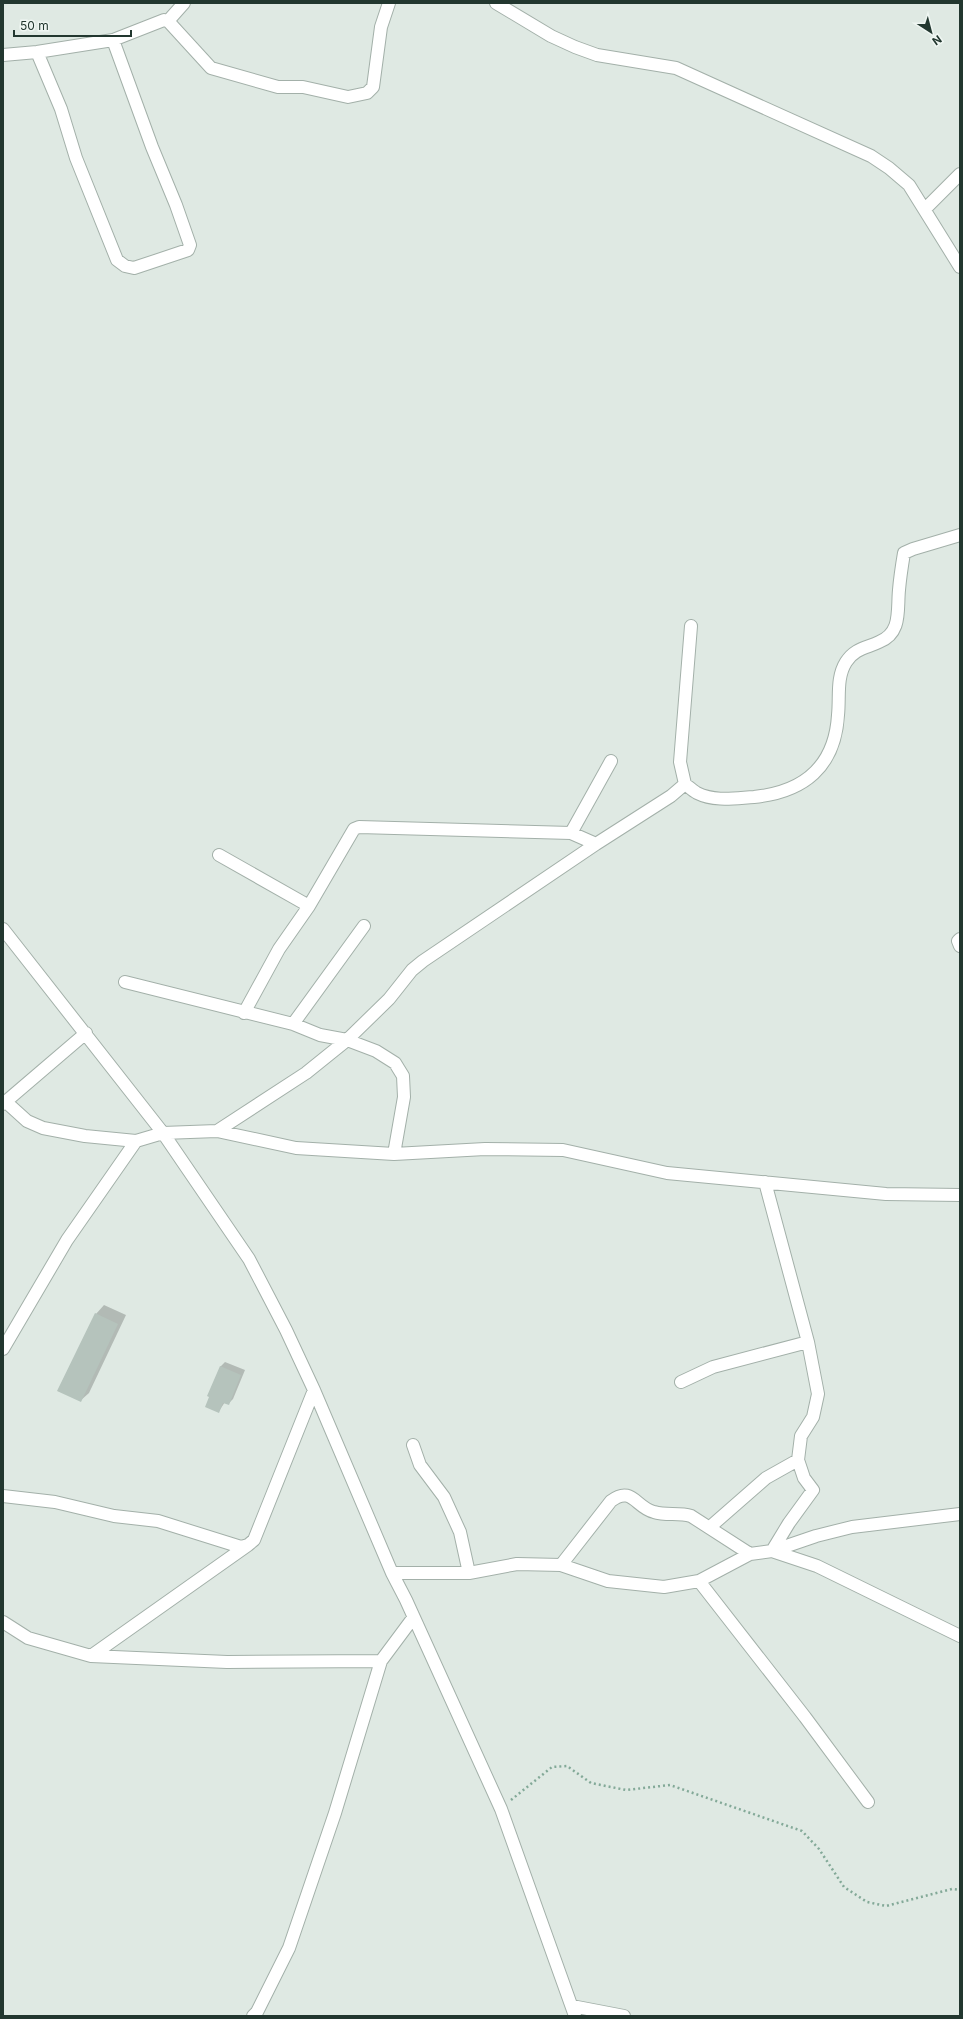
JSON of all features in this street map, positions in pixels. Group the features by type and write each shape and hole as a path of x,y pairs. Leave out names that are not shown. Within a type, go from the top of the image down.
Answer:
{"street":[{"path":"168,21 184,3"},
{"path":"3,55 37,52 113,40 160,20 168,21 212,68 278,87 303,87 353,97 367,93 373,87 381,27 389,3"},
{"path":"496,3 551,36 575,47 598,55 676,68 871,156 889,168 909,185 926,209 960,267"},
{"path":"37,52 61,109 76,158 117,260 125,266 134,268 188,250 190,245 113,40"},
{"path":"926,209 960,174"},
{"path":"691,626 680,762 685,784 697,793 724,799 771,795 797,787 821,768 831,753 838,716 838,684 846,662 858,649 880,642 893,633 899,614 899,591 903,554 913,549 960,535"},
{"path":"571,833 611,761"},
{"path":"218,1131 306,1074 347,1040 389,999 412,970 596,844 671,796 685,784"},
{"path":"244,1013 279,949 308,906 351,832 359,827 571,833 596,844"},
{"path":"218,856 308,906"},
{"path":"293,1024 364,926"},
{"path":"5,937 86,1033 163,1133 249,1259 286,1330 314,1390 392,1573 406,1600 501,1809 574,2011 624,2016"},
{"path":"960,939 958,941 960,946"},
{"path":"125,982 244,1013 293,1024 320,1035 347,1040 376,1051 395,1064 403,1076 404,1097 394,1154"},
{"path":"86,1033 4,1103 27,1121 43,1128 85,1136 136,1141 163,1133 218,1131 296,1148 394,1154 485,1149 563,1150 667,1172 886,1194 960,1195"},
{"path":"3,1349 67,1240 136,1141"},
{"path":"766,1182 808,1342 818,1394 813,1417 801,1436 798,1460 804,1478 813,1490 772,1551"},
{"path":"681,1382 713,1367 808,1342"},
{"path":"91,1656 254,1540 314,1390"},
{"path":"413,1445 420,1465 444,1497 460,1532 469,1573"},
{"path":"710,1527 766,1478 798,1460"},
{"path":"561,1565 611,1501 617,1497 626,1495 634,1498 648,1510 656,1513 686,1515 710,1527 750,1554"},
{"path":"3,1496 55,1502 114,1516 158,1521 241,1547 248,1545"},
{"path":"392,1573 469,1573 516,1564 561,1565 608,1581 664,1587 699,1581 750,1554 772,1551 816,1536 852,1527 960,1514"},
{"path":"772,1551 817,1566 960,1636"},
{"path":"699,1581 805,1717 868,1802"},
{"path":"253,2016 257,2012 289,1948 335,1813 381,1661 413,1618"},
{"path":"3,1622 28,1638 91,1656 227,1662 381,1661"}],"path":[{"path":"501,1809 552,1767 567,1766 591,1783 626,1790 670,1785 802,1831 819,1849 844,1887 867,1902 886,1906 952,1889 960,1890"}],"building":[{"path":"95,1313 118,1324 81,1402 57,1391"},
{"path":"220,1366 241,1375 229,1405 223,1403 219,1413 205,1407 209,1397 207,1396"}]}
